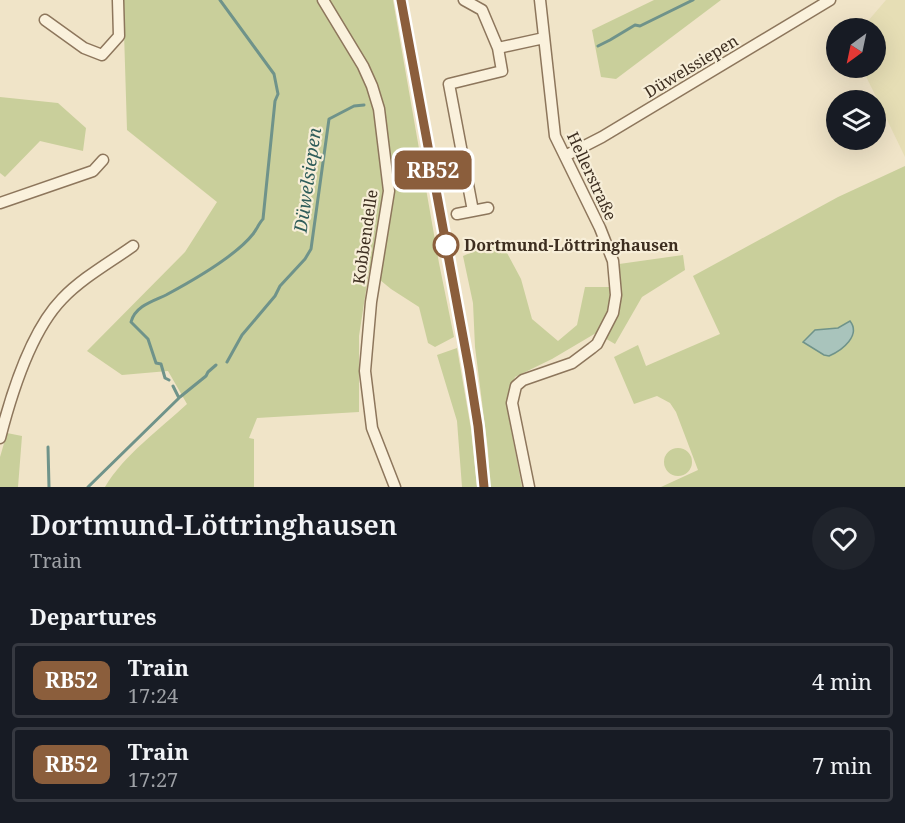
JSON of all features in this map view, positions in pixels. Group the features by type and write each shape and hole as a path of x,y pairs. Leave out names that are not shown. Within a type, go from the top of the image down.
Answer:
{"street":[{"path":"45,20 84,48 102,55 119,36 118,0"},
{"name":"Kobbendelle","path":"323,0 363,66 379,109 389,191 371,302 365,371 372,428 395,487"},
{"path":"464,0 482,10 498,48 502,71 449,84 473,211"},
{"name":"Hellerstraße","path":"529,487 512,403 516,386 523,380 572,363 592,348 604,332 615,305 616,283 613,261 600,228 555,136 540,0"},
{"name":"Düwelssiepen","path":"565,156 602,137 830,0"},
{"path":"498,48 544,38"},
{"path":"0,203 93,171 103,160"},
{"path":"457,214 488,208"},
{"path":"0,438 14,389 50,314 71,290 133,246"}],"shaded area":[{"path":"886,0 905,0 905,157 886,118 886,90 873,90 867,78 886,78 886,18 871,18"}],"green space":[{"path":"123,0 393,0 454,337 435,347 428,343 419,307 369,271 359,336 359,412 257,418 249,438 254,439 254,487 105,487 132,453 187,404 168,371 122,375 87,351 185,252 217,202 127,130"},
{"path":"654,0 721,0 616,79 601,77 592,30"},
{"path":"0,97 58,103 86,128 83,151 40,141 5,177 0,173"},
{"path":"905,166 905,487 661,487 698,470 676,412 670,403 657,396 634,404 614,357 638,345 646,366 720,334 693,276 838,197","holes":["850,321 854,334 824,355 803,342 815,330 838,328"]},
{"path":"500,240 521,279 532,319 558,341 577,325 585,287 609,287 612,265 683,255 685,270 642,297 615,344 596,333 552,359 515,377 506,403 522,487 490,487 488,450 475,347 473,303 463,256"},
{"path":"457,348 471,429 477,487 462,487 457,421 437,355"},
{"path":"7,433 22,436 18,487 0,487 0,457"},
{"path":"678,448 688,452 692,462 688,472 678,476 668,472 664,462 668,452"}],"water":[{"path":"850,321 853,332 849,342 829,356 803,342 815,330 838,328"}],"waterway":[{"path":"169,380 165,378 161,364 156,363 148,339 131,322 133,316 145,305 188,283 224,260 245,243 263,219 275,101 278,94 274,74 220,0"},
{"name":"Düwelsiepen","path":"598,46 635,25 640,26 693,0"},
{"name":"Düwelsiepen","path":"227,362 242,335 311,249 329,119 354,106 364,105"},
{"name":"Düwelsiepen","path":"180,397 216,365"},
{"path":"88,487 179,398 173,386"},
{"path":"48,447 49,487"}],"railway":[{"path":"401,0 469,369 484,487"}],"train":[{"name":"RB52","path":"401,0 469,369 484,487"}],"place":[{"name":"Dortmund-Löttringhausen","path":"446,245"}]}
